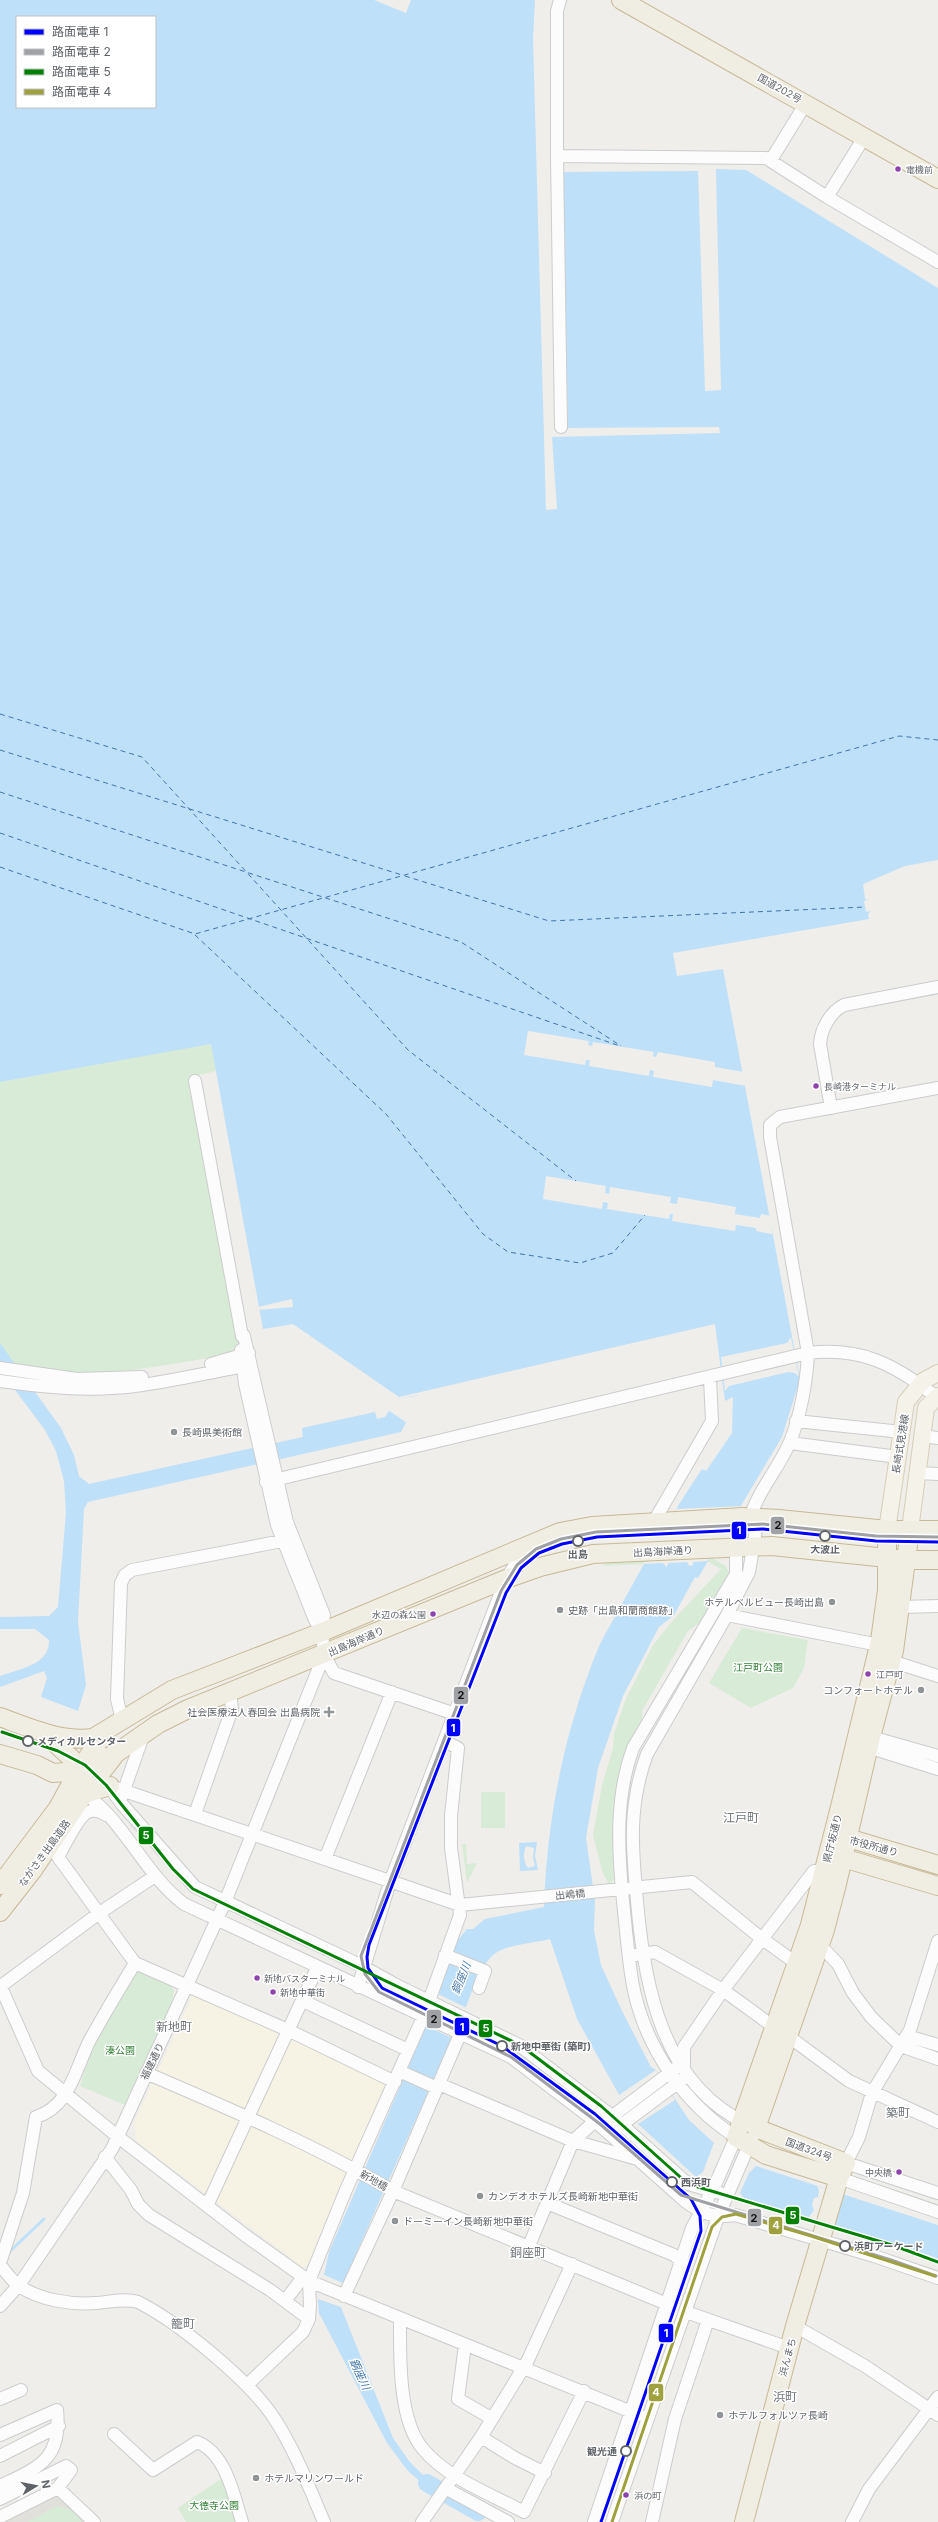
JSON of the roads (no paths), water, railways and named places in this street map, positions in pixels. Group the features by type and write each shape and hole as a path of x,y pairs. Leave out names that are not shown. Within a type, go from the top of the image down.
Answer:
{"highway":[{"name":"国道202号","path":"621,0 865,136 938,179"},
{"path":"0,1717 43,1732 79,1740 93,1738 172,1690 322,1632 560,1532 592,1526 746,1518 888,1530 938,1530"},
{"name":"県庁坂通り","path":"781,2032 796,1963 810,1925 879,1645 887,1590 888,1530"},
{"name":"県庁坂通り","path":"745,2138 781,2032 819,1944 843,1858 870,1742 891,1661 910,1530"},
{"name":"出島海岸通り","path":"115,1754 158,1724 188,1709 324,1655 506,1579 576,1557 744,1546 772,1546 906,1560 938,1560"},
{"name":"ながさき出島道路","path":"93,1778 106,1731"},
{"path":"43,1732 93,1778"},
{"path":"0,1754 37,1765 53,1773 93,1778"},
{"name":"ながさき出島道路","path":"0,1886 115,1754"},
{"path":"53,1773 60,1790 64,1812"},
{"name":"ながさき出島道路","path":"0,1912 33,1870 64,1812"},
{"name":"市役所通り","path":"938,1865 848,1838 831,1843 843,1858 938,1886"},
{"name":"国道324号","path":"745,2138 840,2178"},
{"path":"822,2234 840,2178"},
{"name":"浜んまち","path":"744,2522 789,2348 822,2234"}],"main road":[{"name":"長崎式見港線","path":"888,1530 906,1402 920,1384 938,1373"},
{"name":"長崎式見港線","path":"910,1530 926,1408 936,1396"}],"street":[{"path":"560,0 557,11 557,156 561,427"},
{"path":"771,160 806,103"},
{"path":"827,197 865,136"},
{"path":"557,156 766,158 827,197 938,262"},
{"path":"831,1108 820,1044 821,1035 834,1012 844,1005 938,987"},
{"path":"195,1081 242,1336 244,1336 246,1360 269,1465 282,1541 322,1632"},
{"path":"745,2138 704,2113 674,2086 667,2076 639,2005 629,1956 622,1889 618,1828 626,1769 633,1748 736,1574 744,1546 746,1518 790,1443 807,1379 808,1353 769,1130 772,1121 780,1117 938,1088"},
{"path":"272,1481 808,1353 834,1350 874,1358 920,1384 936,1396"},
{"path":"0,1381 88,1380 142,1377 226,1361 246,1360"},
{"path":"0,1368 37,1381"},
{"path":"653,1523 712,1421 715,1376"},
{"path":"796,1421 902,1432"},
{"path":"922,1436 938,1438"},
{"path":"790,1443 898,1457"},
{"path":"917,1473 938,1474"},
{"path":"272,1481 324,1615 322,1632 324,1655 334,1673 455,1714"},
{"path":"122,1720 118,1699 121,1583 124,1575 132,1570 282,1541"},
{"path":"358,1987 390,1882 506,1579 528,1545"},
{"path":"744,1546 749,1572 727,1615 646,1754 640,1773 631,1830 642,1954 648,1988 660,2025 685,2068 715,2104 730,2116 745,2138"},
{"path":"900,1607 938,1606"},
{"path":"727,1615 879,1645"},
{"name":"福建通り","path":"0,2306 19,2286 105,2157 112,2149 225,1902 324,1655"},
{"path":"891,1661 938,1676"},
{"path":"195,1814 232,1709 230,1692"},
{"path":"325,1859 392,1692"},
{"path":"93,1778 144,1734"},
{"path":"285,2301 306,2279 359,2171 397,2076 424,2015 428,2000 460,1914 460,1905 451,1848 451,1816 458,1748 444,1742"},
{"path":"870,1742 938,1756"},
{"path":"870,1742 938,1769"},
{"path":"93,1778 252,1835 460,1905"},
{"path":"93,1778 121,1803 187,1880 195,1887 365,1968 520,2045 622,2124 688,2184 714,2188 727,2193"},
{"path":"93,1778 110,1816 155,1876 184,1904 358,1987 462,2032 511,2057 602,2127 637,2159 700,2212 718,2217 735,2215 822,2234 938,2278"},
{"path":"110,1816 98,1811 88,1811 82,1817 58,1857 135,1963 290,2032 397,2076 438,2086 573,2141 637,2159"},
{"path":"602,2127 612,2116 630,2110 674,2086 685,2068 682,2050 723,1990 761,1938 814,1872 824,1871"},
{"path":"155,1876 98,1914 0,1985 38,2071 117,2136 306,2279 400,2319 584,2391 648,2419"},
{"name":"出嶋橋","path":"460,1905 692,1882 761,1938 796,1963"},
{"path":"840,2178 859,2137 872,2093 904,2041 936,1954 938,1940"},
{"path":"819,1944 838,1964 853,1993 871,2017 904,2041 938,2059"},
{"path":"629,1956 655,1952 723,1990 849,2082 938,2122"},
{"path":"445,1955 485,1971 479,1988"},
{"path":"135,1963 89,2041 75,2079 65,2093 46,2114 36,2117 23,2193 0,2264 19,2286 63,2302 85,2304 131,2300 138,2302 189,2336 247,2385 274,2417 292,2448 324,2522"},
{"path":"208,2206 290,2032 317,1968"},
{"path":"303,2001 408,2050"},
{"path":"344,2296 393,2191 462,2032"},
{"path":"904,2041 938,2045"},
{"path":"622,2124 630,2110 667,2076 685,2068"},
{"name":"新地橋","path":"146,2073 249,2118 359,2171 393,2191 528,2248 572,2264 667,2304"},
{"path":"528,2248 573,2141 602,2127 622,2124"},
{"path":"594,2522 682,2262 692,2228 714,2188 729,2155 745,2138"},
{"path":"612,2522 745,2138"},
{"path":"105,2157 131,2190 138,2204 149,2215 285,2301 308,2319"},
{"path":"840,2178 938,2193"},
{"path":"840,2178 938,2212"},
{"path":"547,2203 674,2255 682,2262"},
{"path":"422,2522 456,2476 524,2367 572,2264"},
{"path":"247,2385 303,2332 308,2319 310,2305 306,2279"},
{"path":"686,2312 789,2348"},
{"path":"400,2319 403,2384 415,2437 430,2457 456,2476 524,2512 545,2473 584,2391"},
{"path":"652,2522 675,2420 708,2320"},
{"path":"795,2326 865,2366 934,2412"},
{"path":"465,2345 458,2399 491,2418"},
{"path":"0,2399 21,2390"},
{"path":"852,2522 869,2489 934,2412 938,2397"},
{"path":"0,2435 57,2410 59,2426 58,2439 49,2456 30,2472 0,2486"},
{"path":"0,2456 59,2426"},
{"path":"114,2434 153,2470 197,2442 205,2445 217,2459 229,2481 242,2522"},
{"path":"481,2437 515,2458 545,2473"},
{"path":"0,2499 66,2466 71,2470 58,2488 0,2517"},
{"path":"58,2488 94,2522"},
{"path":"447,2489 508,2522"}],"water":[{"path":"0,0 374,0 406,13 411,0 535,0 533,38 546,510 557,509 552,437 720,433 719,427 568,428 563,172 698,171 705,391 721,390 716,169 746,170 938,288 938,860 905,866 863,884 865,899 868,900 864,901 866,912 871,911 868,914 869,919 673,953 677,976 723,969 800,1379 782,1437 698,1578 695,1577 674,1615 659,1627 623,1696 598,1768 586,1838 595,1901 594,1931 601,1965 622,2011 651,2067 656,2070 689,2120 714,2143 712,2148 756,2166 938,2225 938,2260 744,2198 740,2193 696,2177 638,2124 618,2093 577,2019 550,1939 518,1945 499,1951 491,1957 478,1977 457,2028 343,2283 341,2307 393,2438 409,2461 438,2490 435,2494 408,2471 387,2443 319,2313 318,2299 323,2298 324,2275 329,2252 426,2026 456,1942 467,1929 473,1929 485,1919 544,1907 549,1842 559,1779 574,1717 595,1656 642,1568 691,1485 702,1469 706,1471 732,1433 733,1397 725,1401 715,1324 399,1397 293,1324 263,1329 211,1044 0,1082"},
{"path":"0,1343 61,1428 74,1455 79,1476 89,1484 303,1437 302,1428 375,1412 377,1419 385,1417 397,1399 420,1395 401,1432 88,1502 84,1509 78,1622 86,1685 78,1711 41,1697 47,1678 44,1671 0,1687 0,1676 32,1665 39,1661 48,1648 49,1640 35,1629 0,1629 0,1617 49,1616 58,1607 66,1512 64,1481 56,1451 45,1430 0,1370"},
{"path":"537,1842 535,1856 538,1870 520,1871 519,1843","holes":["526,1846 534,1848 533,1858 535,1866 528,1868 524,1860 525,1849"]}],"waterway":[{"path":"8,2253 44,2219"},
{"name":"銅座川","path":"427,2483 478,2512"}],"tram line":[{"name":"2","path":"936,2276 891,2260 681,2195 600,2124 511,2057 379,1992 365,1974 361,1956 501,1591 517,1565 536,1549 561,1539 596,1532 763,1524 876,1536 938,1537"},
{"name":"1","path":"601,2522 701,2231 700,2216 691,2199 595,2114 502,2046 382,1988 368,1968 367,1957 369,1945 506,1593 521,1568 539,1553 562,1544 597,1537 763,1529 876,1541 938,1542"},
{"name":"5","path":"2,1732 58,1751 85,1765 106,1785 173,1869 193,1889 520,2045 601,2106 688,2184 895,2246 938,2262"},
{"name":"4","path":"612,2522 712,2227 722,2217 736,2214 808,2235 935,2276"}],"place":[{"name":"電機前","path":"898,169"},
{"name":"長崎港ターミナル","path":"816,1086"},
{"name":"長崎県美術館","path":"174,1432"},
{"name":"大波止","path":"825,1536"},
{"name":"出島","path":"578,1541"},
{"name":"ホテルベルビュー長崎出島","path":"832,1602"},
{"name":"史跡「出島和蘭商館跡」","path":"560,1610"},
{"name":"水辺の森公園","path":"433,1614"},
{"name":"江戸町","path":"868,1674"},
{"name":"コンフォートホテル","path":"921,1690"},
{"name":"社会医療法人春回会 出島病院","path":"329,1712"},
{"name":"メディカルセンター","path":"28,1741"},
{"name":"新地バスターミナル","path":"257,1978"},
{"name":"新地中華街","path":"273,1992"},
{"name":"新地中華街 (築町)","path":"502,2046"},
{"name":"中央橋","path":"899,2172"},
{"name":"西浜町","path":"672,2182"},
{"name":"カンデオホテルズ長崎新地中華街","path":"480,2196"},
{"name":"ドーミーイン長崎新地中華街","path":"395,2221"},
{"name":"浜町アーケード","path":"845,2246"},
{"name":"ホテルフォルツァ長崎","path":"720,2415"},
{"name":"観光通","path":"626,2451"},
{"name":"ホテルマリンワールド","path":"256,2478"},
{"name":"浜の町","path":"626,2495"}],"district":[{"name":"江戸町","path":"741,1817"},
{"name":"新地町","path":"174,2026"},
{"name":"築町","path":"898,2112"},
{"name":"銅座町","path":"528,2252"},
{"name":"籠町","path":"183,2323"},
{"name":"浜町","path":"785,2396"}],"park label":[{"name":"江戸町公園","path":"758,1667"},
{"name":"湊公園","path":"120,2050"},
{"name":"大徳寺公園","path":"214,2505"}]}
